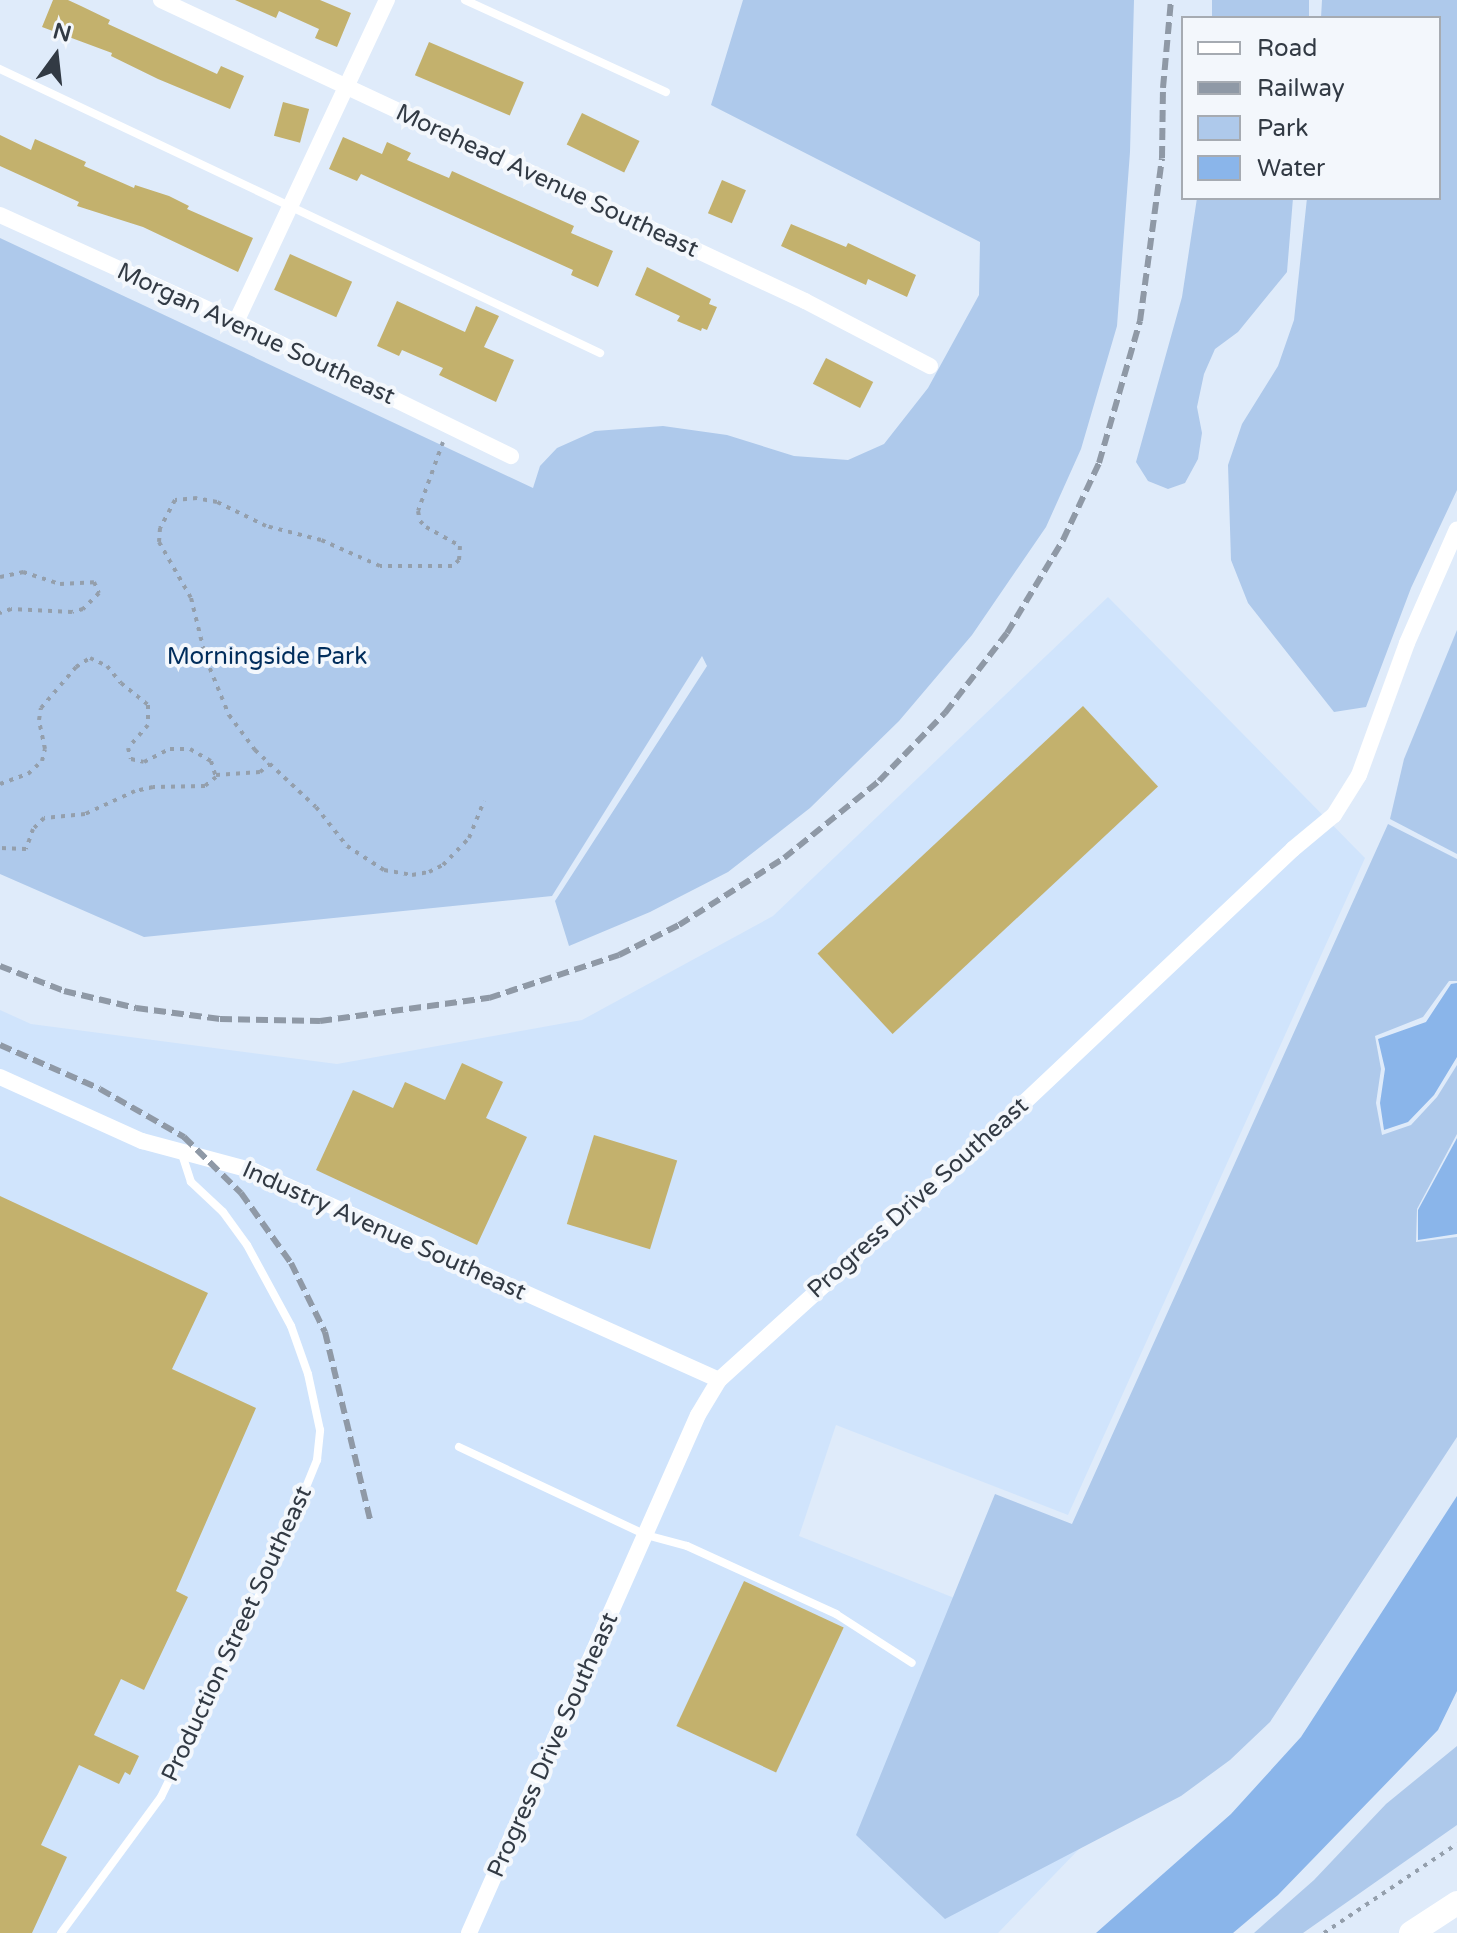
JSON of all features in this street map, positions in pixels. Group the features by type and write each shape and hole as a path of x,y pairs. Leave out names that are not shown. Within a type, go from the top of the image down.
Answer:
{"main road":[{"path":"1411,1933 1457,1903"}],"street":[{"name":"Morehead Avenue Southeast","path":"161,0 805,301 930,366"},
{"path":"236,322 387,0"},
{"name":"Morgan Avenue Southeast","path":"0,215 236,322 511,456"},
{"name":"Progress Drive Southeast","path":"469,1933 698,1415 719,1380 1011,1115 1293,849 1334,815 1359,775 1407,643 1457,529"},
{"name":"Industry Avenue Southeast","path":"0,1077 142,1141 254,1171 719,1380"}],"lane":[{"path":"465,0 666,92"},
{"path":"0,69 600,353"},
{"name":"Production Street Southeast","path":"61,1933 161,1797 278,1556 317,1460 320,1430 308,1374 291,1326 247,1245 223,1212 191,1182 181,1151"},
{"path":"459,1447 646,1535 687,1546 836,1614 912,1663"}],"path":[{"path":"450,426 418,511 420,521 426,527 460,546 459,560 452,566 380,566 321,540 266,526 209,499 175,500 160,528 159,542 191,598 210,671 229,715 270,764 316,807 347,846 384,870 412,875 443,865 455,855 477,825 484,801"},
{"path":"0,577 23,572 60,584 94,582 99,593 83,609 72,612 11,609 0,613"},
{"path":"0,784 28,774 42,761 45,749 39,720 41,708 76,667 90,658 107,666 121,683 148,705 148,725 128,748 127,754 131,759 144,762 170,749 190,749 211,761 216,775 211,784 205,786 153,787 135,791 85,814 44,818 33,829 26,849 0,848"},
{"path":"216,775 260,772 270,764"},
{"path":"1324,1933 1457,1844"}],"shaded area":[{"path":"1108,597 1365,858 1068,1515 836,1425 799,1536 1017,1623 1082,1846 998,1933 0,1933 0,1010 31,1024 337,1064 582,1020 773,916"}],"green space":[{"name":"Morningside Park","path":"743,0 1134,0 1130,152 1117,326 1081,449 1046,527 972,635 899,721 810,808 728,872 650,912 569,946 555,901 707,666 702,656 552,896 144,937 0,874 0,238 533,488 540,466 557,448 595,431 663,426 727,435 794,456 848,460 884,444 928,388 979,295 980,242 711,105"},
{"path":"1212,0 1309,0 1309,16 1212,16"},
{"path":"1322,0 1457,0 1457,490 1411,588 1366,707 1334,712 1248,603 1231,560 1228,465 1242,424 1278,366 1294,320 1307,200 1441,200 1441,16 1321,16"},
{"path":"1197,200 1293,200 1287,272 1238,332 1215,349 1204,374 1197,407 1202,433 1198,459 1185,483 1168,489 1148,481 1136,462 1182,297"},
{"path":"1457,630 1457,854 1390,819 1404,759"},
{"path":"1388,824 1457,859 1457,981 1449,981 1423,1017 1375,1036 1381,1069 1376,1103 1382,1135 1411,1125 1437,1097 1457,1065 1457,1134 1417,1209 1416,1242 1457,1237 1457,1437 1270,1722 1230,1760 1181,1796 945,1919 856,1835 995,1494 1072,1524"},
{"path":"1457,1746 1457,1825 1303,1933 1254,1933 1314,1880 1386,1804"}],"water":[{"path":"1457,983 1457,1057 1434,1095 1408,1122 1384,1130 1380,1103 1385,1069 1378,1039 1426,1022 1451,984"},
{"path":"1457,1138 1457,1234 1418,1240 1418,1210"},
{"path":"1457,1496 1457,1691 1438,1730 1278,1895 1233,1933 1096,1933 1231,1814 1301,1737"}],"building":[{"path":"53,0 68,0 110,20 108,24 217,74 221,66 244,76 230,109 158,79 111,56 112,53 42,27"},
{"path":"235,0 320,0 351,13 337,47 315,38 319,29 279,11 276,18"},
{"path":"429,42 524,82 510,115 415,75"},
{"path":"283,102 309,109 300,143 274,136"},
{"path":"582,113 640,141 624,173 567,144"},
{"path":"0,135 31,150 35,139 86,162 84,166 134,188 135,185 169,196 189,206 187,209 253,238 238,272 143,227 77,206 79,202 0,166"},
{"path":"343,137 382,154 387,142 411,153 407,160 449,178 452,171 574,226 571,233 613,251 598,287 571,275 573,270 361,174 357,181 329,169"},
{"path":"722,180 746,190 732,223 708,213"},
{"path":"791,224 846,247 848,243 916,275 907,297 868,279 866,285 781,246"},
{"path":"290,254 352,282 336,317 274,290"},
{"path":"647,267 711,299 709,304 717,307 707,330 702,328 701,331 677,321 680,316 635,295"},
{"path":"397,301 465,332 476,306 499,316 484,347 514,360 496,402 439,375 443,368 402,350 399,356 377,346"},
{"path":"826,358 873,382 860,408 813,384"},
{"path":"1083,706 1158,786 893,1034 818,954"},
{"path":"462,1063 503,1082 486,1118 527,1137 477,1245 316,1170 353,1090 393,1108 405,1082 445,1100"},
{"path":"594,1135 677,1160 650,1249 567,1224"},
{"path":"0,1196 208,1293 172,1369 256,1408 176,1591 188,1597 144,1690 121,1679 94,1735 139,1756 130,1775 125,1772 119,1784 79,1765 41,1845 67,1857 32,1933 0,1933"},
{"path":"744,1581 844,1627 776,1772 676,1726"}],"railway":[{"path":"0,966 64,991 136,1008 220,1019 320,1021 489,998 619,955 679,925 784,858 879,781 945,713 1007,633 1063,540 1099,463 1140,321 1162,158 1163,88 1171,0"},
{"path":"0,1045 100,1089 184,1137 241,1193 291,1263 325,1332 370,1520"}]}
